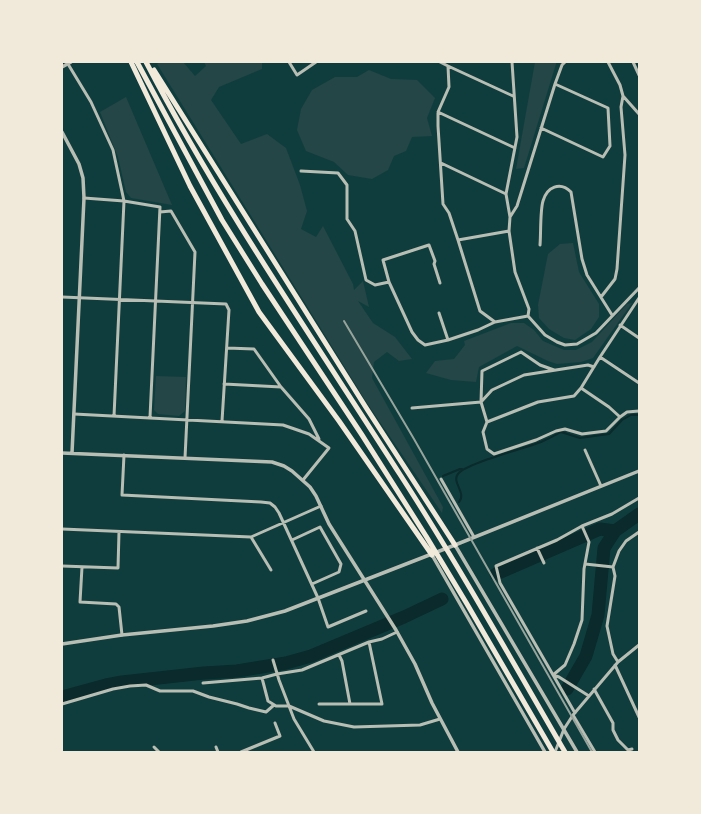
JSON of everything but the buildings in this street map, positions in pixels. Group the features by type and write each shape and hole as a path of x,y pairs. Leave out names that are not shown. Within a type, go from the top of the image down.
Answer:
{"highway":[{"path":"131,62 190,186 259,312 339,421 432,554"},
{"path":"137,62 222,220 422,530 554,752"},
{"path":"148,62 233,214 435,529 477,598 565,752"},
{"path":"170,100 455,545"}],"street":[{"path":"289,62 297,74 316,62"},
{"path":"440,62 513,96"},
{"path":"512,62 516,137 506,194 510,217 509,231 515,272 529,309 528,316 545,335 565,346 577,344 596,333 639,288"},
{"path":"510,217 517,206 562,65 565,62"},
{"path":"601,297 615,279 617,269 625,155 622,107 623,96 620,85 608,62"},
{"path":"633,62 639,75"},
{"path":"62,67 69,63 91,102 110,144 118,171 124,201 114,416"},
{"path":"448,66 449,87 438,112 443,204 449,213 480,311 495,322"},
{"path":"541,128 603,157 610,146 608,108 556,84"},
{"path":"623,96 639,114"},
{"path":"438,112 514,148"},
{"path":"62,132 78,164 83,178 84,198 72,453"},
{"path":"440,163 506,194"},
{"path":"301,171 338,173 347,185 347,219 355,231 366,280 375,286 389,282"},
{"path":"540,245 543,201 547,193 554,187 558,185 562,186 571,192 582,259 587,276 612,315"},
{"path":"84,198 124,201 160,206 150,418"},
{"path":"160,212 171,211 195,252 185,458"},
{"path":"458,240 509,231"},
{"path":"440,283 434,264 435,261 429,245 383,260 389,282 412,332 418,340 425,345 448,340 478,330 495,322 528,316"},
{"path":"62,297 226,304 229,310 222,421"},
{"path":"487,422 538,402 574,396 581,388 620,325 639,298"},
{"path":"440,313 448,340"},
{"path":"620,325 639,338"},
{"path":"227,348 254,349 281,387 309,419 320,441"},
{"path":"556,370 540,365 521,352 482,371 481,402 487,422 483,432 487,449 494,454 566,429 582,434 606,431 627,412 639,411"},
{"path":"600,357 639,382"},
{"path":"412,408 481,402 492,390 524,375 588,365 594,367"},
{"path":"224,384 281,387"},
{"path":"581,388 609,407 620,417"},
{"path":"74,414 283,425 301,430 329,448 303,480"},
{"path":"585,450 601,486"},
{"path":"62,453 272,462 284,466 303,480 310,487 329,524 397,631 416,664 440,719 458,752"},
{"path":"124,455 122,495 261,502 275,507 284,522 312,584 328,627 366,611"},
{"path":"62,644 247,621 285,611 455,545 639,470"},
{"path":"441,479 474,537"},
{"path":"595,752 500,583 496,566 557,540 582,526 612,514 639,498"},
{"path":"62,529 251,537 321,506"},
{"path":"553,675 564,665 574,644 582,620 585,564 589,542 582,526"},
{"path":"292,540 320,527 341,564 339,572 312,584"},
{"path":"62,566 118,568 119,532"},
{"path":"618,662 613,654 606,626 615,576 613,567 619,551 626,541 639,532"},
{"path":"251,537 271,570"},
{"path":"455,545 577,752"},
{"path":"537,548 544,563"},
{"path":"432,554 545,752"},
{"path":"585,564 613,567"},
{"path":"82,566 80,602 116,604 119,607 122,636"},
{"path":"203,683 262,678 277,672 302,670 369,642 382,639 397,631"},
{"path":"319,704 382,704 369,642"},
{"path":"554,752 564,729 574,714 615,665 639,645"},
{"path":"339,654 342,661 350,704"},
{"path":"273,660 294,719 314,752"},
{"path":"615,665 639,717"},
{"path":"553,675 559,677 589,696"},
{"path":"262,678 268,701 276,706 289,706 324,721 354,727 420,725 440,719"},
{"path":"62,704 113,689 146,685 160,690 193,691 209,697 266,712 274,705"},
{"path":"594,689 614,723 613,730 618,740 628,750 632,749"},
{"path":"241,752 280,736 275,724"},
{"path":"154,747 159,752"},
{"path":"216,747 218,752"}],"shaded area":[{"path":"161,62 183,62 195,76 206,66 204,62 262,62 262,69 219,87 211,100 241,144 267,134 286,148 300,185 307,211 301,229 316,237 323,226 353,284 354,290 363,281 369,307 358,301 373,323 395,337 412,359 399,361 387,352 374,362 372,378 443,507 442,513 367,403 157,64"},
{"path":"535,62 556,62 556,64 524,168 516,169"},
{"path":"369,70 391,79 417,80 435,98 427,118 432,136 412,137 406,151 394,156 388,170 372,179 348,175 334,162 306,151 297,130 301,109 312,90 335,77 357,77"},
{"path":"126,97 172,205 131,198 126,192 118,157 100,112"},
{"path":"573,243 579,272 599,304 599,317 591,329 575,340 564,338 549,329 539,318 538,305 548,254 560,244"},
{"path":"632,303 593,358 581,362 557,364 517,346 479,367 476,382 451,380 426,373 435,361 454,359 465,345 464,341 511,323 524,323 534,330 543,341 564,350 576,350 592,342 627,304"},
{"path":"156,376 186,377 185,411 179,416 158,414 154,410"}],"waterway":[{"path":"459,502 461,495 456,477 463,470 471,466 496,456 541,442 561,432 580,438 609,434 622,420 631,415 639,415"},
{"path":"443,476 462,469"},
{"path":"496,574 600,529 615,531 639,514"},
{"path":"567,689 586,656 598,615 604,548 615,531"},
{"path":"62,697 122,682 237,671 286,663 311,656 404,617 442,599"}],"railway":[{"path":"344,321 414,439 592,752"}]}
